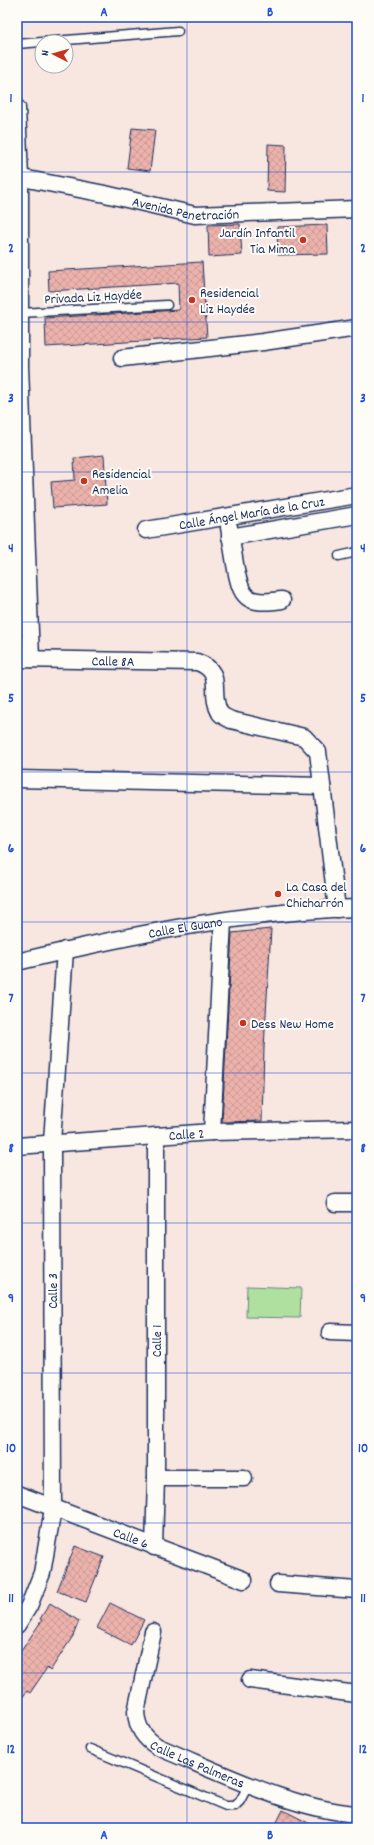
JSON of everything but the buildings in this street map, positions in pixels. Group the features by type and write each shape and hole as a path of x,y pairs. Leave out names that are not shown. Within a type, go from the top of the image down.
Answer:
{"street":[{"path":"17,108 20,314 18,366 24,659"},
{"name":"Avenida Penetración","path":"18,177 195,215 357,209"},
{"path":"122,358 263,342 357,328"},
{"name":"Calle Ángel María de la Cruz","path":"146,530 227,518 357,495"},
{"path":"230,537 357,515"},
{"path":"227,518 240,589 244,594 256,601 282,600"},
{"name":"Calle 8A","path":"24,659 197,662 208,666 214,675 217,704 221,714 231,720 304,737 318,752 322,786"},
{"path":"17,778 322,786 337,908"},
{"name":"Calle El Guano","path":"17,962 65,950 223,921 337,908 357,908"},
{"path":"212,1132 223,921"},
{"name":"Calle 3","path":"17,1625 29,1606 42,1573 53,1509 52,1142 65,950"},
{"name":"Calle 2","path":"17,1146 52,1142 212,1132 357,1130"},
{"name":"Calle 1","path":"154,1547 156,1478 156,1136"},
{"path":"335,1203 357,1203"},
{"path":"330,1332 357,1333"},
{"path":"156,1478 244,1478"},
{"name":"Calle 6","path":"17,1494 53,1509 244,1580"},
{"path":"278,1584 357,1590"},
{"name":"Calle Las Palmeras","path":"153,1632 136,1712 137,1722 141,1732 149,1741 249,1784 305,1805 335,1812 357,1814"},
{"path":"250,1680 357,1694"}],"lane":[{"path":"17,44 178,31"},
{"name":"Privada Liz Haydée","path":"20,314 168,305"},
{"path":"339,556 357,552"},
{"path":"90,1749 226,1806 235,1806 240,1801 249,1784"}],"green space":[{"path":"247,1286 301,1288 300,1318 246,1317"}],"place":[{"name":"Jardín Infantil Tia Mima","path":"303,240"},
{"name":"Residencial Liz Haydée","path":"192,300"},
{"name":"Residencial Amelia","path":"84,481"},
{"name":"La Casa del Chicharrón","path":"278,894"},
{"name":"Dess New Home","path":"243,1023"}]}
